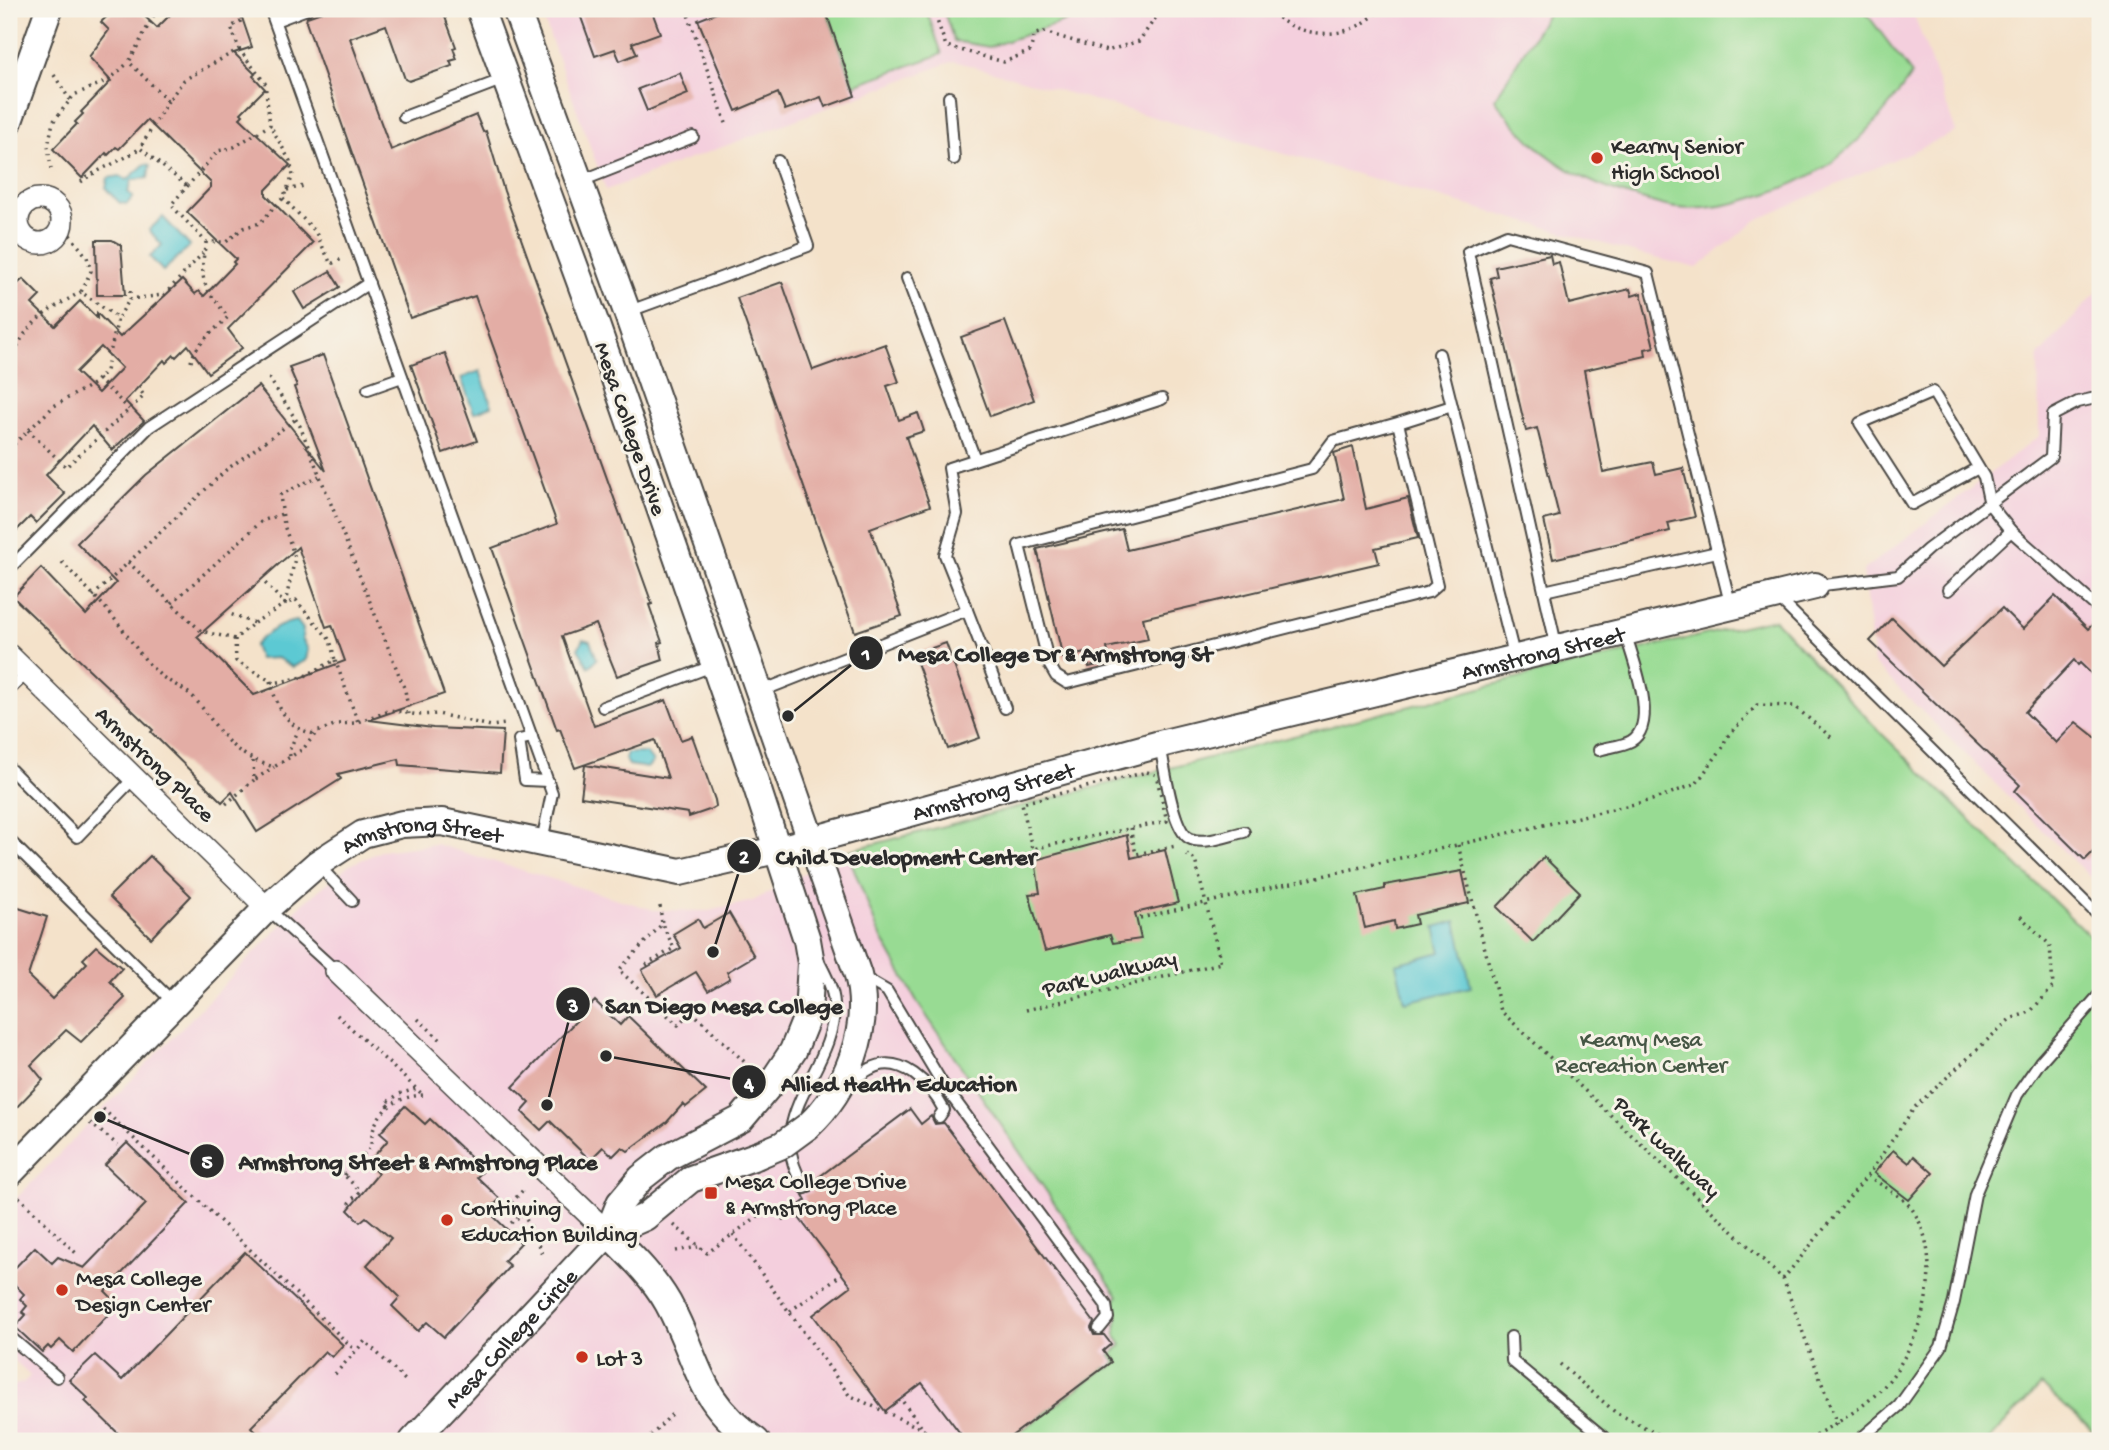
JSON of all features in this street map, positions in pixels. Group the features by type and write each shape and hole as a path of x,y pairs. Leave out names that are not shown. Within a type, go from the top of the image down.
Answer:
{"street":[{"path":"9,121 49,9"},
{"name":"Mesa College Drive","path":"480,9 596,322 776,850"},
{"name":"Mesa College Drive","path":"516,9 627,312 813,840"},
{"path":"596,322 627,312"},
{"name":"Armstrong Street","path":"14,1186 175,1004 267,908 317,864 363,834 402,824 442,822 680,872 776,850 1160,744 1815,586"},
{"name":"Armstrong Place","path":"9,655 267,908"},
{"name":"Mesa College Circle","path":"608,1233 646,1217 691,1180 782,1144 808,1126 836,1093 849,1066 859,1030 861,995 858,975 813,840"},
{"name":"Mesa College Circle","path":"413,1441 608,1233 620,1203 641,1178 668,1157 741,1119 782,1069 801,1035 808,1014 811,963 807,940 776,850"},
{"path":"335,971 641,1266 661,1291 711,1400 728,1420 756,1441"}],"lane":[{"path":"271,9 552,793 542,841"},
{"path":"275,21 307,9"},
{"path":"404,117 504,79"},
{"path":"949,97 954,159"},
{"path":"578,182 693,137"},
{"path":"627,312 808,246 778,161"},
{"path":"1557,649 1468,252 1507,235 1648,273 1731,607"},
{"path":"907,278 975,459"},
{"path":"9,569 149,427 369,283"},
{"path":"1439,354 1515,659"},
{"path":"368,389 402,377"},
{"path":"1979,468 1912,504 1860,423 1933,392 1979,468 1984,477 1990,505 2011,531 2100,610"},
{"path":"1815,586 1898,576 1928,549 2051,457 2053,415 2078,402 2100,397"},
{"path":"1005,708 945,555 957,513 949,468 1163,399"},
{"path":"1398,423 1437,585 1429,592 1067,683 1056,676 1049,664 1019,545 1312,469 1333,441 1452,406"},
{"path":"1948,590 2011,531"},
{"path":"1544,591 1717,552"},
{"path":"1776,596 2100,917"},
{"path":"759,692 967,610"},
{"path":"1599,750 1632,741 1644,727 1645,704 1625,632"},
{"path":"603,707 715,665"},
{"path":"9,690 26,673"},
{"path":"532,737 519,740 525,780 548,781"},
{"path":"1160,744 1178,826 1189,838 1203,841 1244,832"},
{"path":"9,768 77,837 134,778"},
{"path":"9,840 175,1004"},
{"path":"317,864 352,901"},
{"path":"267,908 335,971"},
{"path":"805,1188 791,1154 792,1123 800,1095 827,1043 834,1002 825,973 807,940"},
{"path":"858,975 887,991 942,1083 1106,1305 1108,1318 1099,1329"},
{"path":"1858,1441 1899,1406 1941,1347 1954,1302 1975,1194 2017,1095 2040,1062 2100,994"},
{"path":"836,1093 870,1069 888,1066 901,1068 920,1077 932,1090 944,1110 939,1117"},
{"path":"9,1336 57,1377"},
{"path":"1511,1337 1512,1361 1608,1441"}],"path":[{"path":"51,169 48,146 53,122 74,94 109,80 129,62 157,9"},
{"path":"240,9 244,19 231,27 239,49 265,83 270,125 290,161 293,176 283,198 260,223 243,228 226,242 206,242 171,205 218,151 234,147 270,125"},
{"path":"686,9 727,126"},
{"path":"933,9 946,46 1004,62 1030,51 1035,34 1044,32 1107,51 1139,41 1162,9"},
{"path":"1267,9 1299,30 1325,34 1351,30 1372,18 1380,9"},
{"path":"81,182 101,167 127,158 140,148 184,80 239,49"},
{"path":"129,62 168,101"},
{"path":"54,75 70,100"},
{"path":"140,148 187,186"},
{"path":"286,190 304,186"},
{"path":"283,198 315,231 331,264 357,253"},
{"path":"9,366 19,339 45,313 81,292 91,271 87,257 70,235"},
{"path":"191,362 205,339 228,317 205,287 201,271 206,242"},
{"path":"130,299 164,295 204,253"},
{"path":"9,449 54,406 98,379 106,371 118,318 130,299 130,291"},
{"path":"81,292 118,318"},
{"path":"269,378 296,419 405,690 409,714"},
{"path":"98,379 129,408"},
{"path":"28,430 66,467 144,396 136,383"},
{"path":"93,596 226,470 296,419"},
{"path":"285,604 295,558 282,514 280,495 319,475"},
{"path":"172,603 262,521 282,514"},
{"path":"62,562 159,674 194,697 208,718 225,735 229,745 253,760 274,767"},
{"path":"128,562 201,631 235,639"},
{"path":"264,582 285,604"},
{"path":"235,639 254,623 296,600 330,640 358,722"},
{"path":"230,614 254,623"},
{"path":"235,639 236,661 274,683 303,677 335,660"},
{"path":"270,681 274,699 298,731 315,734"},
{"name":"Park walkway","path":"1140,918 1652,800 1696,784 1723,747 1726,738 1757,705 1794,706 1832,738"},
{"path":"226,804 254,780 303,750 315,734 337,724 358,722 390,710 409,714 438,714 491,726 506,724"},
{"path":"290,756 289,751 298,731"},
{"path":"253,760 254,780"},
{"name":"Park walkway","path":"1026,1010 1221,963 1195,860 1176,847 1156,775 1147,772 1021,803 1032,849 1167,821"},
{"path":"1130,828 1136,854 1176,847"},
{"name":"Park walkway","path":"1458,845 1501,1011 1783,1279 1837,1424"},
{"path":"646,965 674,947 662,924 660,906"},
{"path":"1783,1279 1868,1175 1915,1107 2010,1018 2030,1012 2053,987 2050,945 2018,914"},
{"path":"662,924 619,970 678,1025 691,1011 752,1069"},
{"path":"337,1015 423,1096 402,1098 389,1107 371,1129 371,1147 344,1175"},
{"path":"389,1107 386,1103 392,1097 416,1089"},
{"path":"103,1109 356,1351"},
{"path":"90,1123 118,1145"},
{"path":"331,1162 360,1191 347,1205"},
{"path":"1803,1441 1837,1424 1889,1380 1919,1324 1928,1283 1927,1253 1913,1210 1868,1175"},
{"path":"14,1186 78,1255"},
{"path":"502,1213 523,1190"},
{"path":"511,1223 536,1203"},
{"path":"674,1225 707,1253 772,1206 783,1219 791,1213"},
{"path":"522,1214 542,1254"},
{"path":"733,1234 849,1395 924,1430"},
{"path":"676,1251 699,1246"},
{"path":"790,1311 838,1277"},
{"path":"335,1374 365,1341 405,1380"},
{"path":"1560,1364 1615,1412 1671,1441"},
{"path":"903,1402 932,1441"},
{"path":"646,1441 672,1414"}],"shaded area":[{"name":"Kearny Senior High School","path":"540,9 1912,9 1956,132 1757,220 1697,268 954,61 606,190"},
{"path":"2100,289 2100,887 1874,664 1863,571 2039,436 2038,356"},
{"path":"436,844 654,910 708,911 753,901 847,851 878,931 919,1005 1137,1324 1078,1441 9,1441 9,1387 24,1382 30,1376 9,1355 9,1206 302,904 348,866 381,851"}],"green space":[{"path":"826,9 926,9 942,54 854,85"},
{"path":"943,9 1102,9 989,47 954,41"},
{"path":"1550,9 1863,9 1912,74 1862,137 1838,158 1810,176 1774,191 1733,203 1694,209 1672,207 1597,184 1558,163 1524,135 1495,99"},
{"name":"Kearny Mesa Recreation Center","path":"1774,619 1881,733 2100,946 2100,1437 2041,1385 1988,1441 1008,1441 1106,1367 1108,1369 1116,1363 1110,1355 1122,1345 1115,1335 1118,1317 1112,1307 1118,1296 919,1005 878,931 847,851 1570,665"}],"water":[{"path":"145,164 150,165 148,178 132,180 128,192 133,197 127,204 120,203 106,189 108,178 120,176 127,180"},
{"path":"163,217 190,246 163,271 150,257 162,245 149,230"},
{"path":"480,371 492,406 474,413 461,378"},
{"path":"297,621 303,629 302,639 308,649 306,660 293,667 277,658 259,659 254,646 258,642 279,627"},
{"path":"583,639 590,641 597,659 589,667 578,649"},
{"path":"627,753 646,753 653,762 647,768 629,765 625,759"},
{"path":"1456,921 1471,987 1405,1002 1396,964 1441,952 1435,927"}],"building":[{"path":"115,9 137,9 157,28 176,9 239,9 252,47 234,53 255,74 253,76 265,89 241,113 243,115 240,118 290,165 266,190 266,195 313,243 228,329 242,348 208,373 188,345 176,357 174,355 166,363 164,360 125,401 144,421 112,450 92,426 46,475 65,494 36,523 30,517 9,538 9,292 23,279 40,296 32,304 55,326 80,301 97,318 97,313 120,337 182,280 195,294 199,291 204,296 235,264 233,262 236,259 187,212 211,187 211,183 147,120 119,149 116,147 108,155 106,153 82,178 53,149 77,124 75,122 83,114 81,112 111,81 89,57 109,30 101,22","holes":["101,347 122,368 98,393 76,372"]},
{"path":"330,9 442,9 456,47 453,48 457,59 450,61 452,66 409,81 405,79 386,25 350,38 391,150 476,115 483,132 486,131 504,191 652,604 649,605 662,642 659,643 663,660 617,676 596,624 562,636 594,726 666,700 681,740 692,736 694,741 715,800 716,806 709,810 689,817 688,813 581,797 585,765 668,778 655,740 575,768 560,729 557,730 492,548 557,524 475,296 410,318 306,22 307,17"},
{"path":"578,9 651,9 660,33 632,43 637,54 620,61 615,49 595,56"},
{"path":"726,9 825,9 855,96 825,107 821,97 785,110 778,93 736,111 698,20"},
{"path":"680,73 688,94 647,111 638,89"},
{"path":"96,240 112,240 121,245 125,295 97,295"},
{"path":"1550,255 1552,264 1559,262 1569,304 1630,289 1632,296 1641,293 1654,347 1645,349 1646,356 1584,370 1603,472 1653,462 1656,474 1683,468 1695,517 1668,523 1670,531 1553,559 1544,520 1559,516 1537,428 1526,431 1490,278 1497,276 1495,267"},
{"path":"330,271 340,287 304,309 294,292"},
{"path":"782,282 813,370 885,344 899,382 887,386 899,420 918,413 924,431 906,437 930,506 870,528 902,616 855,632 737,298"},
{"path":"1005,321 1034,400 990,416 961,337"},
{"path":"445,353 477,441 443,453 411,365"},
{"path":"323,355 444,694 369,720 433,728 503,731 500,773 400,765 399,759 338,774 341,779 257,832 232,792 222,802 151,732 153,730 13,597 41,568 86,615 116,583 77,543 146,475 258,386 326,471 289,367","holes":["298,547 326,627 332,625 345,661 254,695 197,637"]},
{"path":"1353,447 1366,509 1408,498 1418,538 1375,548 1379,563 1143,618 1148,639 1107,648 1110,662 1089,667 1085,653 1063,658 1037,549 1122,529 1127,550 1344,499 1334,453"},
{"path":"2055,596 2088,629 2092,625 2100,633 2100,682 2074,660 2025,712 2056,743 2076,722 2100,741 2100,845 2085,860 2015,791 2020,785 1870,641 1892,618 1941,666 2002,608 2023,629"},
{"path":"946,643 980,738 948,749 914,654"},
{"path":"1127,835 1131,858 1165,850 1178,903 1135,913 1141,939 1113,943 1110,935 1045,951 1029,894 1040,893 1035,860"},
{"path":"150,856 191,896 151,938 109,897"},
{"path":"1544,857 1580,892 1533,942 1497,907"},
{"path":"1462,871 1469,903 1415,915 1417,924 1395,929 1394,921 1365,928 1357,895 1385,889 1385,885"},
{"path":"9,905 47,917 28,976 52,999 87,963 83,959 96,946 122,968 110,981 125,998 81,1042 66,1030 31,1065 43,1080 9,1115"},
{"path":"729,913 754,956 727,972 730,978 708,991 696,972 657,995 642,970 681,948 673,934 698,919 703,928"},
{"path":"595,1001 620,1025 628,1016 706,1091 686,1107 683,1104 667,1122 628,1151 622,1147 613,1156 603,1147 590,1160 550,1121 541,1130 522,1112 530,1103 513,1087"},
{"name":"Continuing Education Building","path":"405,1106 425,1124 430,1119 484,1170 477,1177 500,1199 488,1211 521,1243 504,1261 510,1266 444,1337 427,1322 418,1331 392,1306 400,1297 367,1265 391,1238 366,1217 360,1222 348,1210 378,1174 368,1163 388,1140 380,1133"},
{"path":"910,1109 921,1124 931,1116 935,1124 944,1123 1094,1322 1091,1328 1094,1335 1104,1335 1111,1344 1103,1351 1111,1362 1005,1441 966,1441 922,1383 885,1411 813,1315 851,1286 793,1210 806,1200 803,1195 812,1192 811,1183"},
{"path":"127,1143 189,1203 105,1291 118,1304 73,1352 60,1340 51,1349 48,1346 42,1352 15,1327 26,1315 22,1312 27,1306 20,1299 24,1294 9,1279 9,1274 35,1247 52,1263 58,1257 84,1268 146,1204 105,1165"},
{"path":"1893,1150 1909,1163 1914,1156 1933,1173 1909,1200 1874,1173"},
{"path":"245,1252 343,1345 332,1357 325,1351 251,1427 265,1441 126,1441 85,1401 88,1398 69,1380 95,1355 122,1380"}],"place":[{"name":"Kearny Senior High School","path":"1597,158"},
{"name":"Mesa College Dr & Armstrong St","path":"788,716"},
{"name":"Child Development Center","path":"713,952"},
{"name":"Allied Health Education","path":"606,1056"},
{"name":"San Diego Mesa College","path":"547,1105"},
{"name":"Armstrong Street & Armstrong Place","path":"100,1117"},
{"name":"Mesa College Drive & Armstrong Place","path":"711,1193"},
{"name":"Continuing Education Building","path":"447,1220"},
{"name":"Mesa College Design Center","path":"62,1290"},
{"name":"Lot 3","path":"582,1357"}]}
